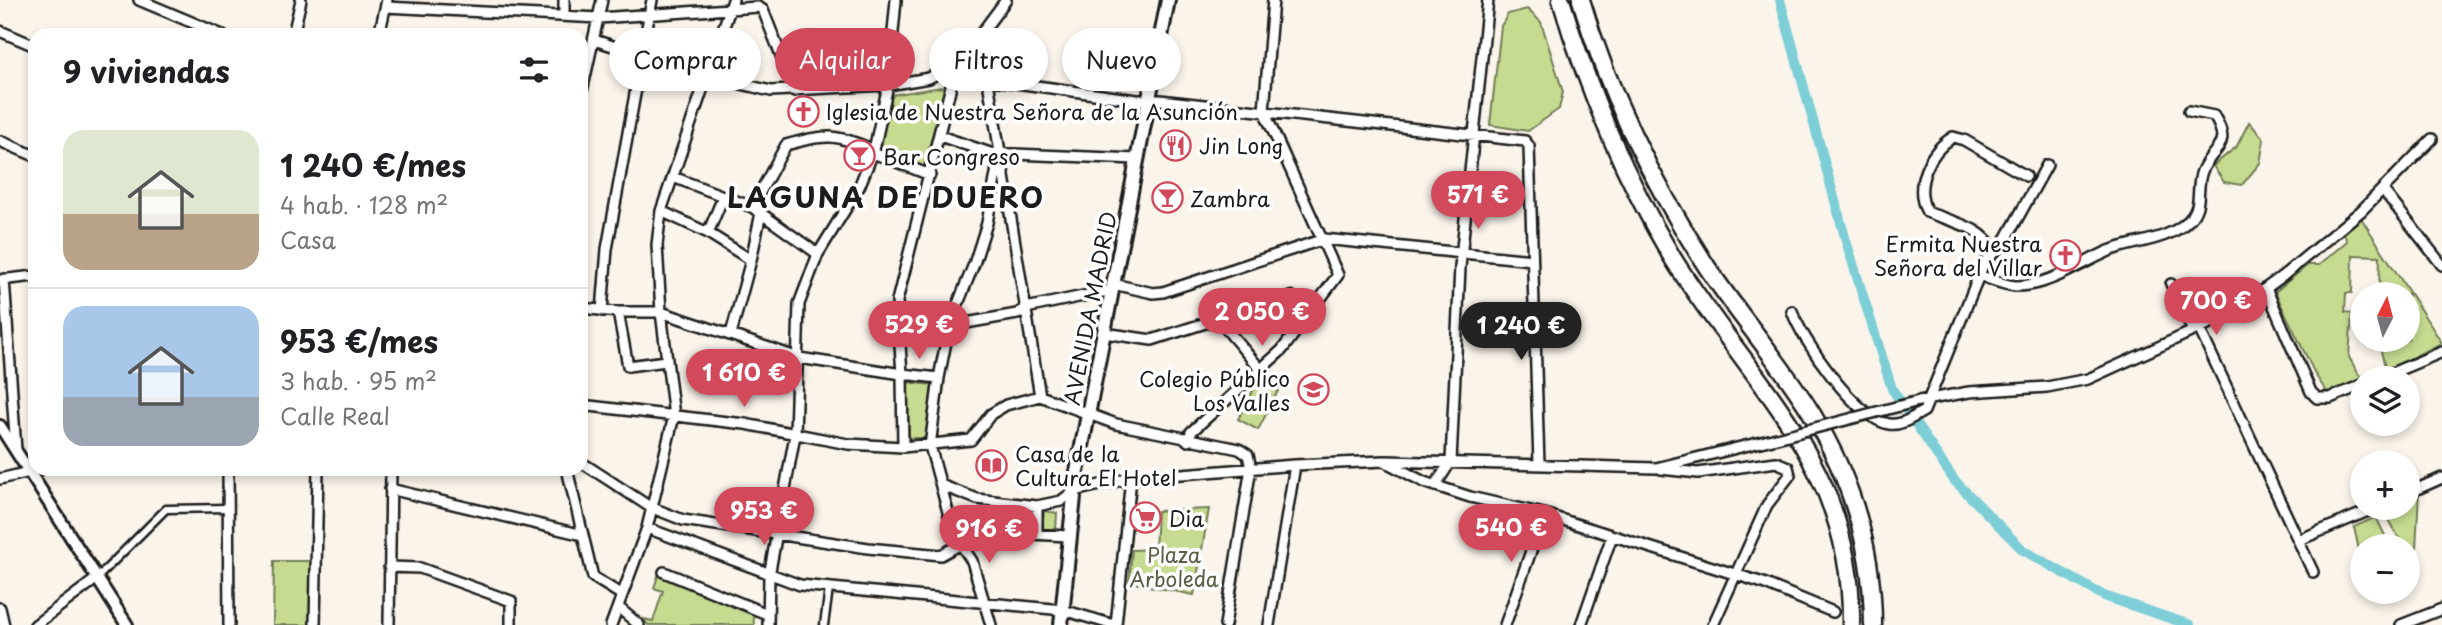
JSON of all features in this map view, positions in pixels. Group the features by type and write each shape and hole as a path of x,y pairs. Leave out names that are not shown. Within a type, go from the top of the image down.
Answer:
{"highway":[{"path":"1561,0 1578,56 1605,126 1637,193 1712,317 1795,429 1824,485 1844,547 1851,579 1852,625"},
{"path":"1581,0 1627,122 1661,191 1707,267 1811,413 1841,470 1867,552 1873,625"}],"main road":[{"name":"AVENIDA MADRID","path":"1061,625 1074,491 1168,0"}],"street":[{"path":"139,0 205,28"},
{"path":"294,28 300,0"},
{"path":"564,16 565,0"},
{"path":"588,59 602,0"},
{"path":"648,28 652,0"},
{"path":"893,28 896,0"},
{"path":"985,28 1006,0"},
{"path":"1188,441 1191,432 1261,370 1312,312 1338,275 1264,111 1273,0"},
{"path":"1435,486 1451,461 1461,252 1488,0"},
{"path":"381,28 386,4 599,18 732,4 763,10 775,39"},
{"path":"724,28 732,4"},
{"path":"0,31 28,43"},
{"path":"594,40 609,45"},
{"path":"1048,87 1149,100 1521,138 1529,146 1539,464"},
{"path":"602,312 607,249 637,91"},
{"path":"611,625 647,528 674,416 661,312 657,245 661,211 702,91"},
{"path":"768,625 769,576 795,435 799,304 818,254 859,187 873,152 887,91"},
{"path":"902,447 902,374 897,301 950,91"},
{"path":"989,91 1000,152 1000,187 1026,307 1040,396"},
{"path":"1979,275 2015,286 2030,284 2075,268 2125,245 2175,230 2189,220 2199,206 2201,173 2221,147 2223,131 2214,116 2189,111"},
{"path":"731,334 751,260 757,210 786,145 814,136 841,136 930,175"},
{"path":"940,136 990,153 1137,159"},
{"path":"1995,251 1989,239 1976,230 1927,212 1922,191 1930,162 1945,142 1953,137 1964,140 2026,176"},
{"path":"1656,468 1919,401 1969,393 2047,387 2088,379 2196,330 2243,305 2383,190 2432,139"},
{"path":"0,141 28,153"},
{"path":"1792,311 1797,326 1813,350 1836,382 1858,405 1888,424 1903,423 1924,411 1984,263 2005,241 2047,165"},
{"path":"673,177 757,210 818,254"},
{"path":"990,625 972,561 959,545 930,446 939,378 950,326 1000,187"},
{"path":"2383,190 2442,265"},
{"path":"708,233 723,197"},
{"path":"661,211 708,233 751,260"},
{"path":"950,326 1017,314 1026,307 1112,287 1163,292 1324,239 1532,260"},
{"path":"16,451 2,279 28,277"},
{"path":"2171,284 2313,572"},
{"path":"2266,288 2311,392 2317,398 2330,398 2350,390"},
{"path":"1104,332 1152,340 1292,295 1312,312"},
{"path":"588,309 602,312 661,312 799,358 939,378"},
{"path":"618,312 628,366 666,360"},
{"path":"1219,319 1261,370"},
{"path":"2409,366 2442,352"},
{"path":"588,406 745,424 848,444 902,447 971,440 978,435 981,425 999,409 1040,396 1116,425 1239,449 1248,455 1251,468 1225,625"},
{"path":"0,426 28,472 0,479"},
{"path":"1384,461 1435,486 1544,514 1763,583 1833,612"},
{"path":"943,486 977,499 1037,506 1061,501 1074,491 1131,478 1295,465 1451,461 1656,468 1698,473 1784,463 1790,474 1767,505 1733,575 1713,625"},
{"path":"1269,625 1295,465"},
{"path":"588,467 650,507 683,520 941,555 959,545"},
{"path":"31,476 127,625"},
{"path":"228,476 229,625"},
{"path":"315,625 318,476"},
{"path":"389,625 391,476"},
{"path":"569,476 593,578 622,595"},
{"path":"647,528 769,576 829,589 1063,610 1115,625 1131,478"},
{"path":"2420,488 2442,478"},
{"path":"390,489 583,535"},
{"path":"1037,506 1037,533"},
{"path":"35,625 96,579 166,509 229,508"},
{"path":"1505,625 1544,514"},
{"path":"2299,540 2350,519"},
{"path":"993,532 1068,536"},
{"path":"1581,625 1612,536"},
{"path":"390,567 420,568 511,601 511,625"},
{"path":"664,572 767,614"},
{"path":"824,625 829,589"},
{"path":"618,607 639,625"},
{"path":"0,608 4,625"},
{"path":"2401,625 2442,609"}],"green space":[{"path":"1527,9 1541,22 1563,92 1559,109 1528,131 1490,125 1501,26 1508,14"},
{"path":"929,89 945,91 924,167 879,150 892,95"},
{"path":"2249,122 2264,139 2260,163 2242,185 2224,182 2213,166 2237,146"},
{"path":"2361,218 2402,282 2379,282 2380,256 2353,255 2352,282 2350,282 2350,293 2346,293 2345,312 2350,313 2349,357 2354,366 2350,366 2350,384 2327,392 2316,376 2275,292 2308,265 2319,265 2347,241 2344,233"},
{"path":"2420,309 2442,343 2394,366 2385,366 2381,352 2420,352"},
{"path":"1259,379 1279,389 1258,430 1238,419"},
{"path":"906,382 932,385 927,438 907,438"},
{"name":"Plaza Arboleda","path":"1209,509 1194,595 1129,582 1132,550 1155,549 1157,511"},
{"path":"1044,511 1057,513 1056,530 1042,529"},
{"path":"2369,520 2377,520 2384,534 2356,534 2354,527"},
{"path":"2389,520 2418,520 2417,534 2397,534"},
{"path":"274,561 316,561 315,625 273,625"},
{"path":"658,576 753,612 754,625 648,625 644,619 653,621 663,591 654,588"}],"waterway":[{"path":"1780,0 1846,241 1892,389 1954,480 2023,550 2104,596 2190,625"}],"place":[{"name":"Iglesia de Nuestra Señora de la Asunción","path":"803,111"},
{"name":"Jin Long","path":"1176,145"},
{"name":"Bar Congreso","path":"860,156"},
{"name":"Zambra","path":"1167,198"},
{"name":"Ermita Nuestra Señora del Villar","path":"2065,255"},
{"name":"Colegio Público Los Valles","path":"1313,390"},
{"name":"Casa de la Cultura El Hotel","path":"992,465"},
{"name":"Dia","path":"1146,518"}],"district":[{"name":"LAGUNA DE DUERO","path":"886,196"}]}
